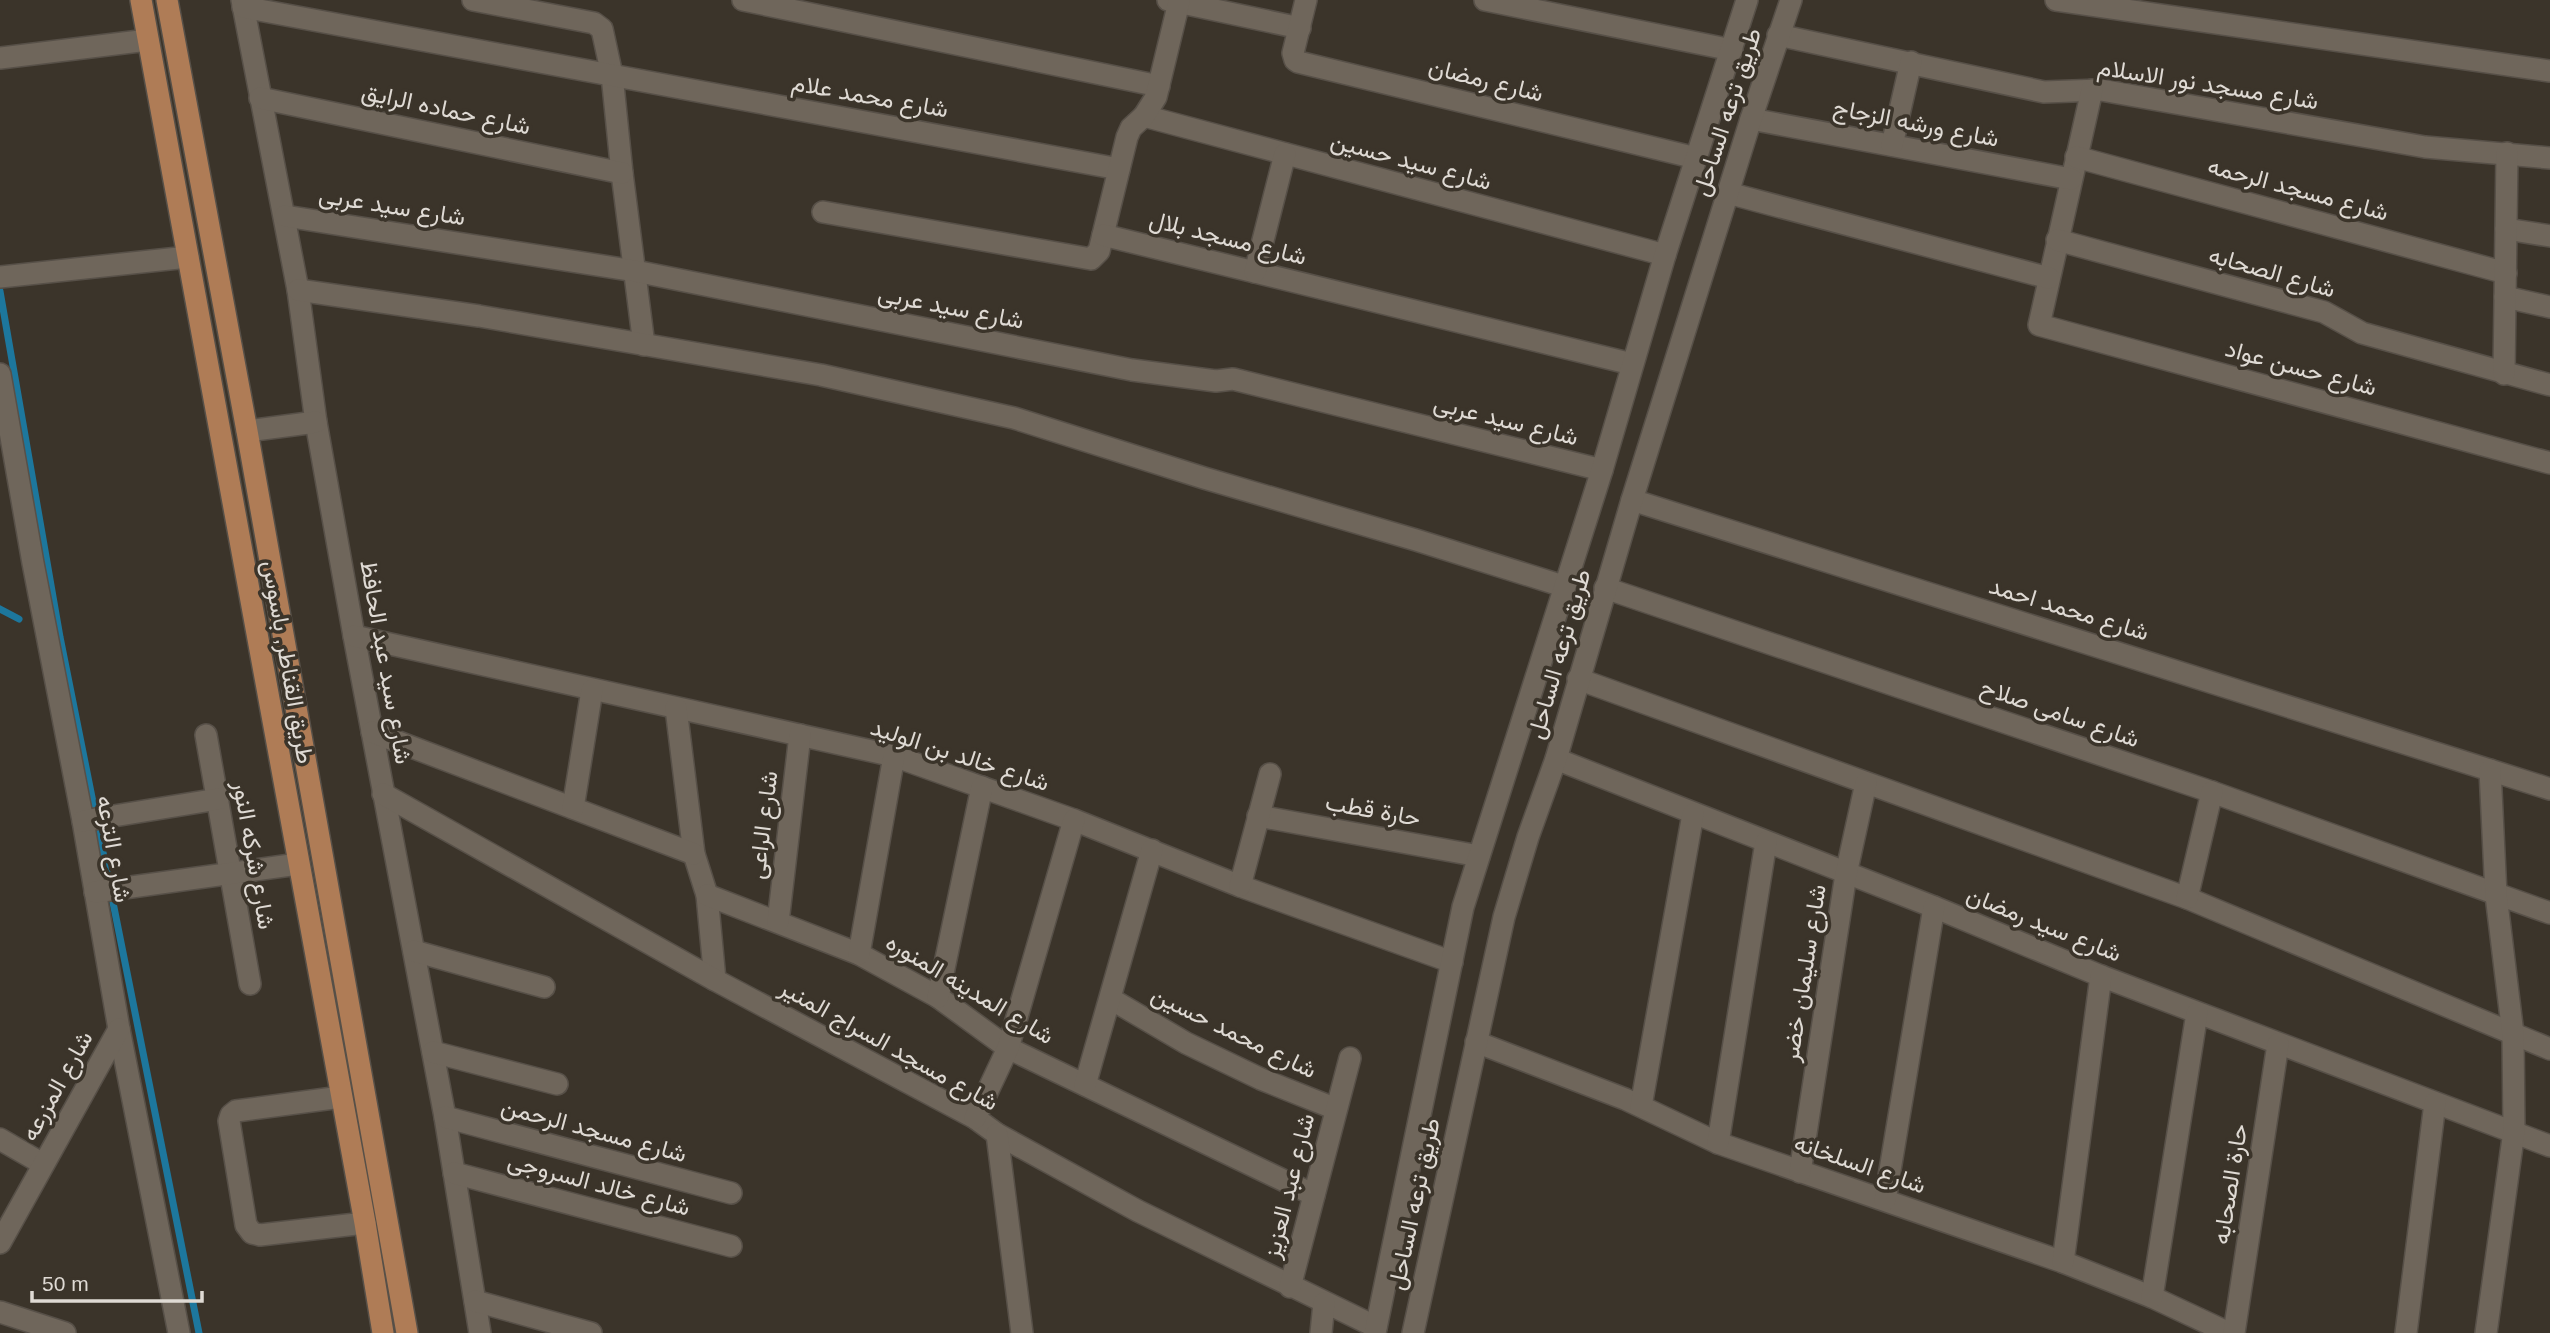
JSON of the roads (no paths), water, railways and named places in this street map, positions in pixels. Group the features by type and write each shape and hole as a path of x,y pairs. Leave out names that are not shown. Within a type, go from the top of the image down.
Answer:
{"main road":[{"name":"طريق القناطر, باسوس","path":"141,0 383,1333"},
{"name":"طريق القناطر, باسوس","path":"167,0 247,430 407,1333"}],"street":[{"path":"473,0 594,23 602,29 612,75 621,173 644,345"},
{"path":"743,0 1158,86"},
{"name":"شارع رمضان","path":"1306,0 1293,53 1298,62 1696,158"},
{"path":"1485,0 1732,50"},
{"name":"طريق ترعه الساحل","path":"1376,1330 1463,907 1747,0"},
{"name":"طريق ترعه الساحل","path":"1413,1333 1504,917 1528,837 1556,759 1605,588 1751,119 1791,0"},
{"path":"2056,0 2550,71"},
{"path":"823,212 1091,259 1099,251 1130,128 1144,116 1156,97 1174,1 1300,28"},
{"name":"شارع محمد علام","path":"242,4 1119,169"},
{"name":"شارع سيد عبد الحافظ","path":"242,4 285,216 316,422 445,1117 480,1333"},
{"name":"شارع مسجد نور الاسلام","path":"1778,35 2044,92 2092,90 2426,147 2550,158"},
{"path":"0,58 148,40"},
{"path":"1892,145 1911,62"},
{"path":"1728,193 2049,278 2092,90"},
{"name":"شارع حماده الرايق","path":"260,98 621,173"},
{"name":"شارع سيد حسين","path":"1144,116 1665,255"},
{"name":"شارع ورشه الزجاج","path":"1751,119 2071,179"},
{"path":"2504,374 2507,153"},
{"path":"1255,272 1285,154"},
{"name":"شارع مسجد الرحمه","path":"2076,157 2506,273"},
{"name":"شارع سيد عربى","path":"285,216 635,271 1132,370 1216,381 1233,379 1601,470"},
{"path":"2506,229 2550,236"},
{"name":"شارع مسجد بلال","path":"1103,235 1632,364"},
{"name":"شارع الصحابه","path":"2057,240 2324,312 2351,329 2550,385"},
{"path":"0,277 188,257"},
{"name":"شارع حسن عواد","path":"2049,278 2039,325 2550,463"},
{"path":"298,290 480,316 821,375 1014,418 1563,586"},
{"path":"2505,297 2550,307"},
{"name":"شارع الترعه","path":"0,374 119,1029 179,1333"},
{"path":"247,430 316,422"},
{"name":"شارع محمد احمد","path":"1632,500 2550,789"},
{"name":"شارع سامى صلاح","path":"1605,588 2212,792 2550,913"},
{"name":"شارع خالد بن الوليد","path":"354,636 894,756 1074,820 1240,886 1452,962"},
{"path":"1578,679 2187,898 2550,1049"},
{"path":"573,808 592,690"},
{"path":"676,708 694,854 707,894 715,980"},
{"path":"372,732 694,854"},
{"name":"شارع شركه النور","path":"206,735 250,984"},
{"name":"شارع الراعى","path":"778,922 800,735"},
{"path":"859,954 894,756"},
{"name":"شارع سيد رمضان","path":"1556,759 1934,907 2101,976 2550,1146"},
{"path":"2487,1333 2514,1131 2513,1034 2496,895 2490,770"},
{"path":"1240,886 1270,774"},
{"name":"شارع سليمان خضر","path":"1800,1172 1846,874 1866,783"},
{"path":"938,998 982,787"},
{"path":"2187,898 2212,792"},
{"name":"شارع مسجد السراج المنير","path":"383,794 715,980 975,1118 997,1134 1138,1211 1376,1330"},
{"path":"83,821 218,799"},
{"path":"1641,1106 1693,814"},
{"name":"حارة قطب","path":"1258,816 1479,856"},
{"path":"975,1118 1008,1048 1074,820"},
{"path":"1718,1143 1766,842"},
{"path":"1085,1085 1152,850"},
{"path":"95,892 298,864"},
{"name":"شارع المدينه المنوره","path":"707,894 859,954 938,998 1008,1048 1314,1195"},
{"path":"1885,1200 1934,907"},
{"path":"414,951 544,987"},
{"path":"2063,1262 2101,976"},
{"name":"شارع محمد حسين","path":"1111,999 1186,1043 1261,1079 1336,1109"},
{"path":"2152,1297 2197,1013"},
{"name":"شارع المزرعه","path":"0,1243 119,1029"},
{"name":"شارع السلخانه","path":"1476,1042 1641,1106 1718,1143 2063,1262 2152,1297 2231,1333"},
{"name":"حارة الصحابه","path":"2231,1333 2278,1044"},
{"path":"433,1052 556,1084"},
{"name":"شارع عبد العزيز","path":"1290,1287 1350,1058"},
{"path":"341,1097 236,1111 231,1115 229,1121 246,1226 251,1233 260,1235 365,1223"},
{"path":"2406,1333 2435,1103"},
{"name":"شارع مسجد الرحمن","path":"445,1117 731,1193"},
{"path":"997,1134 1022,1333"},
{"path":"0,1139 43,1164"},
{"name":"شارع خالد السروجى","path":"454,1173 731,1246"},
{"path":"475,1301 591,1333"},
{"path":"1321,1333 1324,1303"},
{"path":"0,1312 65,1333"}],"waterway":[{"path":"0,291 60,637 199,1333"},
{"path":"0,609 19,619"}]}
